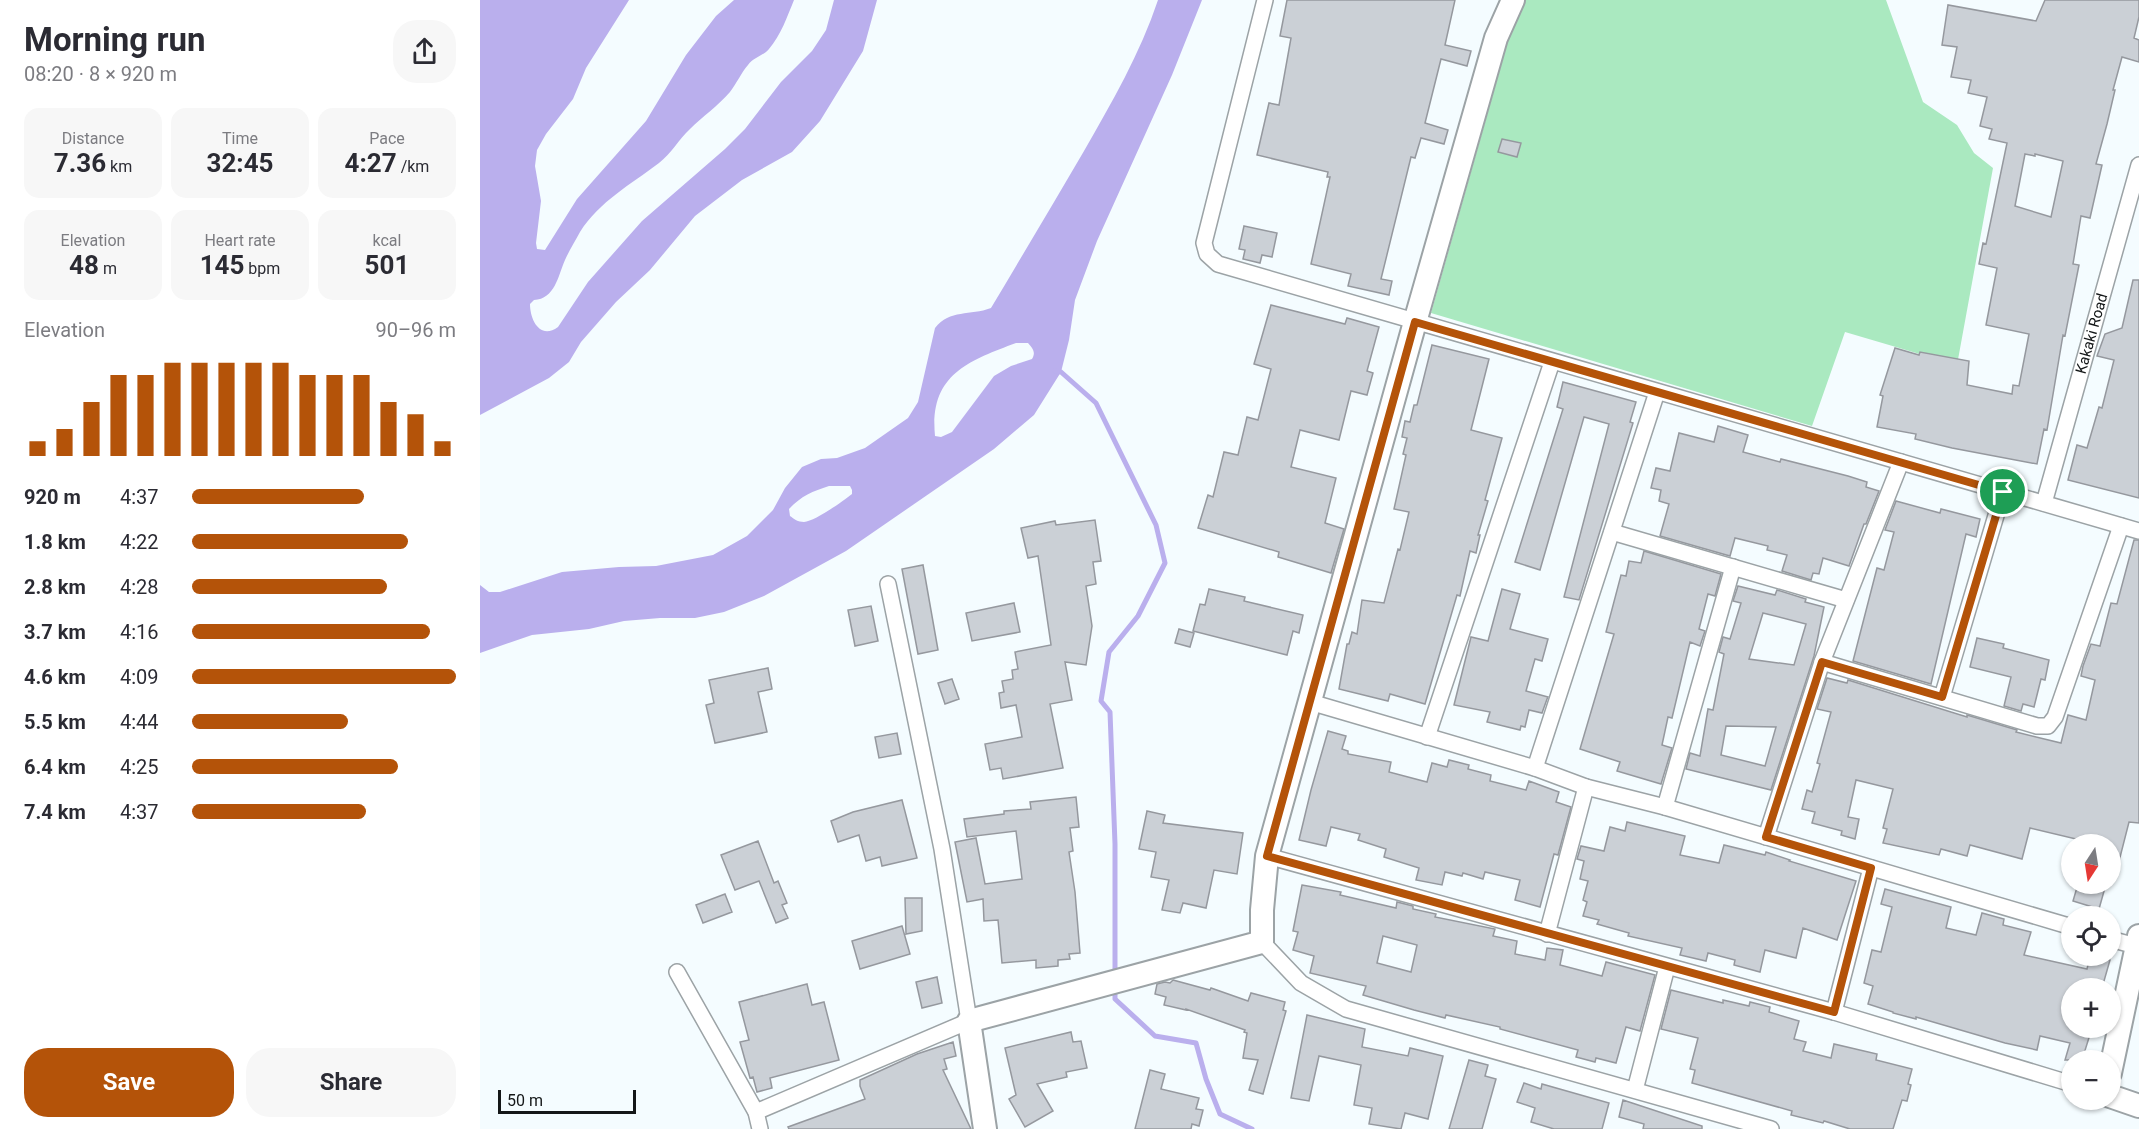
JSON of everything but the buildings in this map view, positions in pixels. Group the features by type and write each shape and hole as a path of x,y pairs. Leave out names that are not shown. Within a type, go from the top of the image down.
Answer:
{"street":[{"path":"1265,0 1204,243 1207,254 1218,264 2139,531"},
{"path":"1513,0 1496,38 1267,856 1262,910 1262,942 1301,983 1346,1009 1771,1129"},
{"name":"Kakaki Road","path":"2044,503 2139,165"},
{"path":"1427,736 1552,362"},
{"path":"1535,768 1657,392"},
{"path":"1766,837 1822,662 1901,462"},
{"path":"1942,697 2003,492"},
{"path":"1822,662 2037,726 2048,726 2055,717 2121,526"},
{"path":"1612,532 1846,600"},
{"path":"1665,807 1733,567"},
{"path":"888,584 942,849 985,1129"},
{"path":"1310,702 1535,768 1586,787 1665,807 2061,924"},
{"path":"1547,934 1586,787"},
{"path":"1267,856 1834,1012 2061,1081"},
{"path":"1834,1012 1871,868"},
{"path":"2115,1050 2138,941 2121,940"},
{"path":"756,1112 969,1021 1262,942"},
{"path":"1635,1090 1667,967"},
{"path":"677,972 756,1112 760,1129"},
{"path":"2121,1100 2139,1106"}],"green space":[{"path":"1525,0 1886,0 1923,102 1957,125 1974,153 1993,168 1957,365 1845,332 1812,426 1431,313 1515,16"}],"shaded area":[{"path":"480,0 629,0 586,68 573,99 546,134 537,150 535,166 541,201 536,243 537,249 545,250 577,199 646,121 686,55 716,16 734,0 794,0 773,44 767,51 750,62 725,97 686,133 663,159 616,194 588,221 568,253 555,286 547,296 534,300 530,304 534,322 541,330 546,331 558,327 588,282 642,221 745,129 781,82 812,51 826,30 834,0 877,0 863,51 820,121 792,152 742,180 695,216 650,270 616,302 581,342 569,362 549,378 480,415"},
{"path":"1158,0 1202,0 1172,75 1097,241 1075,300 1061,372 1034,415 994,449 846,551 764,596 724,612 695,618 624,621 589,629 532,635 480,653 480,585 489,592 500,592 562,572 656,566 713,555 747,536 773,510 785,488 802,467 821,459 837,458 865,448 908,418 918,402 935,328 954,315 991,308 1105,114 1134,59","holes":["1016,343 1028,343 1034,354 1032,359 1011,366 994,376 952,432 941,437 935,436 938,398 955,373 982,357","829,486 850,486 852,494 809,521 800,521 790,516 789,509 803,497"]}],"waterway":[{"path":"1055,371 1061,372 1096,403 1156,525 1165,563 1138,616 1109,652 1101,701 1110,712 1115,844 1115,977"},
{"path":"1115,986 1115,999 1155,1036 1196,1043 1206,1079 1220,1114 1252,1129"}],"route":[{"path":"1415,322 2003,492 1942,697 1822,662 1766,837 1871,868 1834,1012 1267,856 1415,322"}]}
